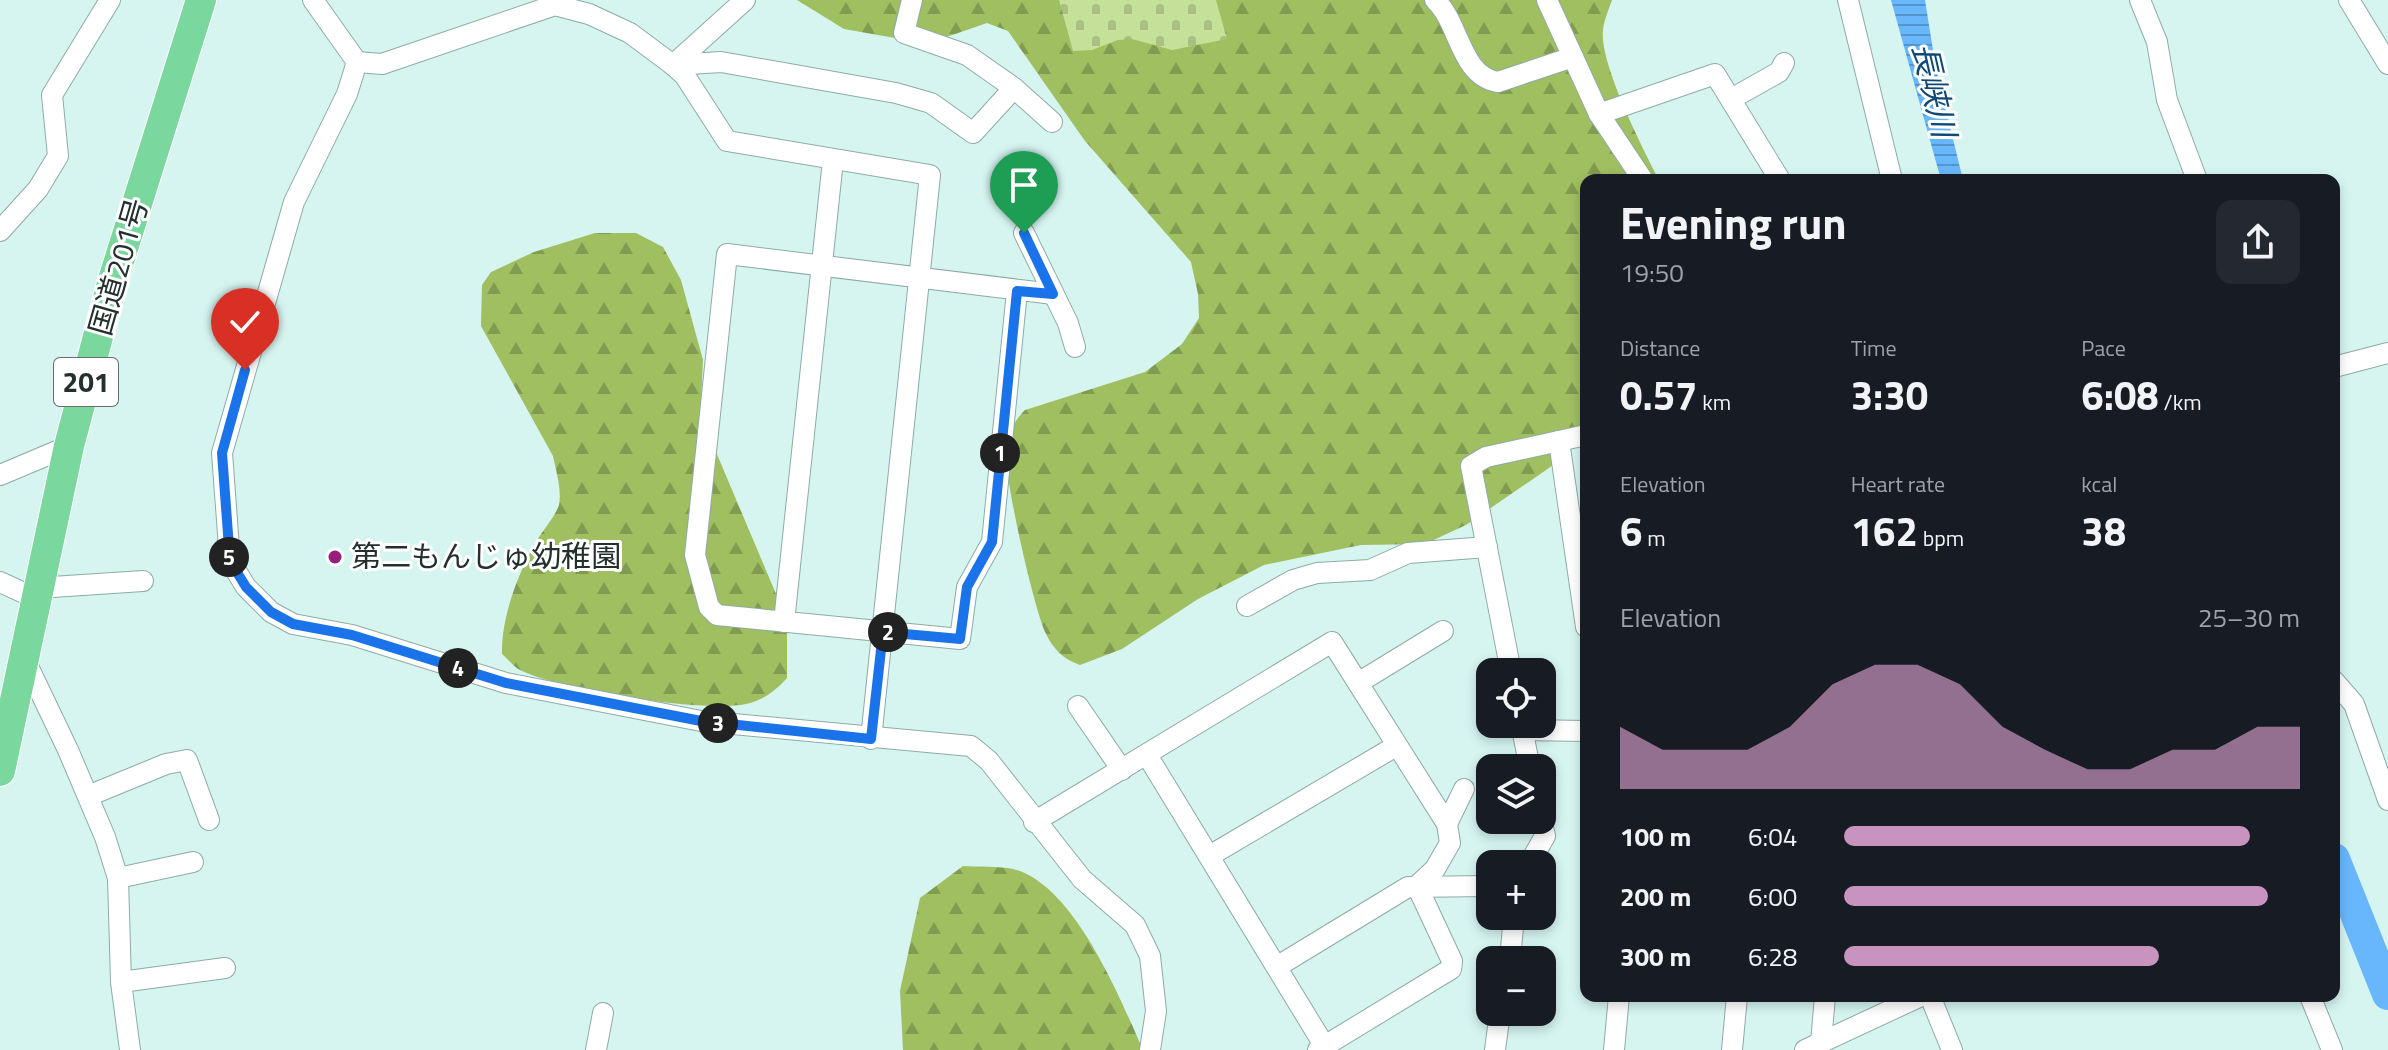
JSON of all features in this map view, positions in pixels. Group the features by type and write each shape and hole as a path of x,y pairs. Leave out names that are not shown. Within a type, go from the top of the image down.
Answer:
{"highway":[{"name":"国道201号","path":"0,771 69,446 113,280 201,0"}],"street":[{"path":"0,231 38,189 58,156 52,95 110,0"},
{"path":"313,0 357,62"},
{"path":"673,65 745,0"},
{"path":"912,0 904,33 967,55 1014,88 1052,122"},
{"path":"1435,0 1473,67 1485,80 1498,82 1573,57"},
{"path":"1547,0 1599,114 1639,174"},
{"path":"1848,0 1891,174"},
{"path":"2140,0 2157,42 2167,100 2195,174"},
{"path":"2349,0 2388,64"},
{"path":"357,62 382,64 555,5 592,7 685,76 727,141 930,175 871,739"},
{"path":"357,62 347,94 294,202 222,453 230,561 246,587 271,612 293,624 352,635 506,683 701,721 971,746 989,761 1034,822 1082,879 1135,925 1150,956 1156,1011 1150,1050"},
{"path":"673,65 721,62 896,93 931,103 973,133 1014,88"},
{"path":"1731,99 1784,73"},
{"path":"1599,114 1715,74 1776,174"},
{"path":"784,622 833,160"},
{"path":"1024,233 1075,347"},
{"path":"1017,291 992,542 967,587 960,639 717,615 709,607 695,555 727,254 1053,294"},
{"path":"2340,365 2388,353"},
{"path":"1508,658 1471,466 1486,457 1580,436"},
{"path":"1559,441 1580,586"},
{"path":"0,475 69,446"},
{"path":"1247,606 1293,580 1317,573 1370,570 1408,553 1487,547"},
{"path":"0,582 36,593 143,581"},
{"path":"1358,683 1443,631"},
{"path":"1034,822 1332,642 1447,824 1450,843 1435,869 1417,886"},
{"path":"25,660 88,796 118,878 121,982 130,1050"},
{"path":"2340,688 2354,704 2380,752 2388,800"},
{"path":"1078,706 1122,770"},
{"path":"1556,729 1580,731"},
{"path":"1211,855 1396,746"},
{"path":"1147,755 1278,966 1323,1049 1451,969 1452,961 1417,886"},
{"path":"88,796 166,764 187,760 209,820"},
{"path":"1447,824 1464,789"},
{"path":"118,878 193,862"},
{"path":"1278,966 1408,887 1476,886"},
{"path":"121,982 225,968"},
{"path":"1614,1050 1618,1002"},
{"path":"1732,1050 1736,1002"},
{"path":"1813,1046 1824,1002"},
{"path":"1813,1046 1908,1002"},
{"path":"1932,1002 1952,1050"},
{"path":"2312,1002 2332,1050"},
{"path":"596,1050 603,1013"},
{"path":"1484,1050 1497,1031"}],"green space":[{"path":"797,0 1612,0 1603,30 1608,63 1656,174 1580,174 1580,442 1549,468 1466,525 1425,544 1361,545 1264,565 1198,599 1122,649 1080,665 1068,660 1048,638 1034,597 1010,491 1006,455 1009,436 1025,410 1145,372 1182,344 1199,318 1198,294 1191,262 1085,141 1008,31 987,23 932,42 844,29"},
{"path":"1059,0 1216,0 1227,39 1172,50 1132,39 1118,40 1092,50 1073,51"},
{"path":"595,233 636,233 663,247 681,280 703,360 701,404 708,433 787,620 787,678 769,694 746,704 698,705 598,692 539,678 520,670 502,654 504,626 517,582 536,542 557,510 560,493 553,456 481,326 482,285 491,272 534,252"},
{"path":"963,866 1013,869 1035,879 1056,896 1075,919 1108,974 1143,1050 903,1050 900,991 920,898"}],"water":[{"path":"1891,0 1925,0 1936,69 1962,174 1939,174"}],"waterway":[{"name":"長峡川","path":"2340,874 2388,994"}],"place":[{"name":"第二もんじゅ幼稚園","path":"335,557"}],"route":[{"path":"245,370 222,453 230,561 246,587 271,612 293,624 352,635 506,683 701,721 871,739 883,632 960,639 967,587 992,542 1017,291 1053,294 1024,233"}]}
